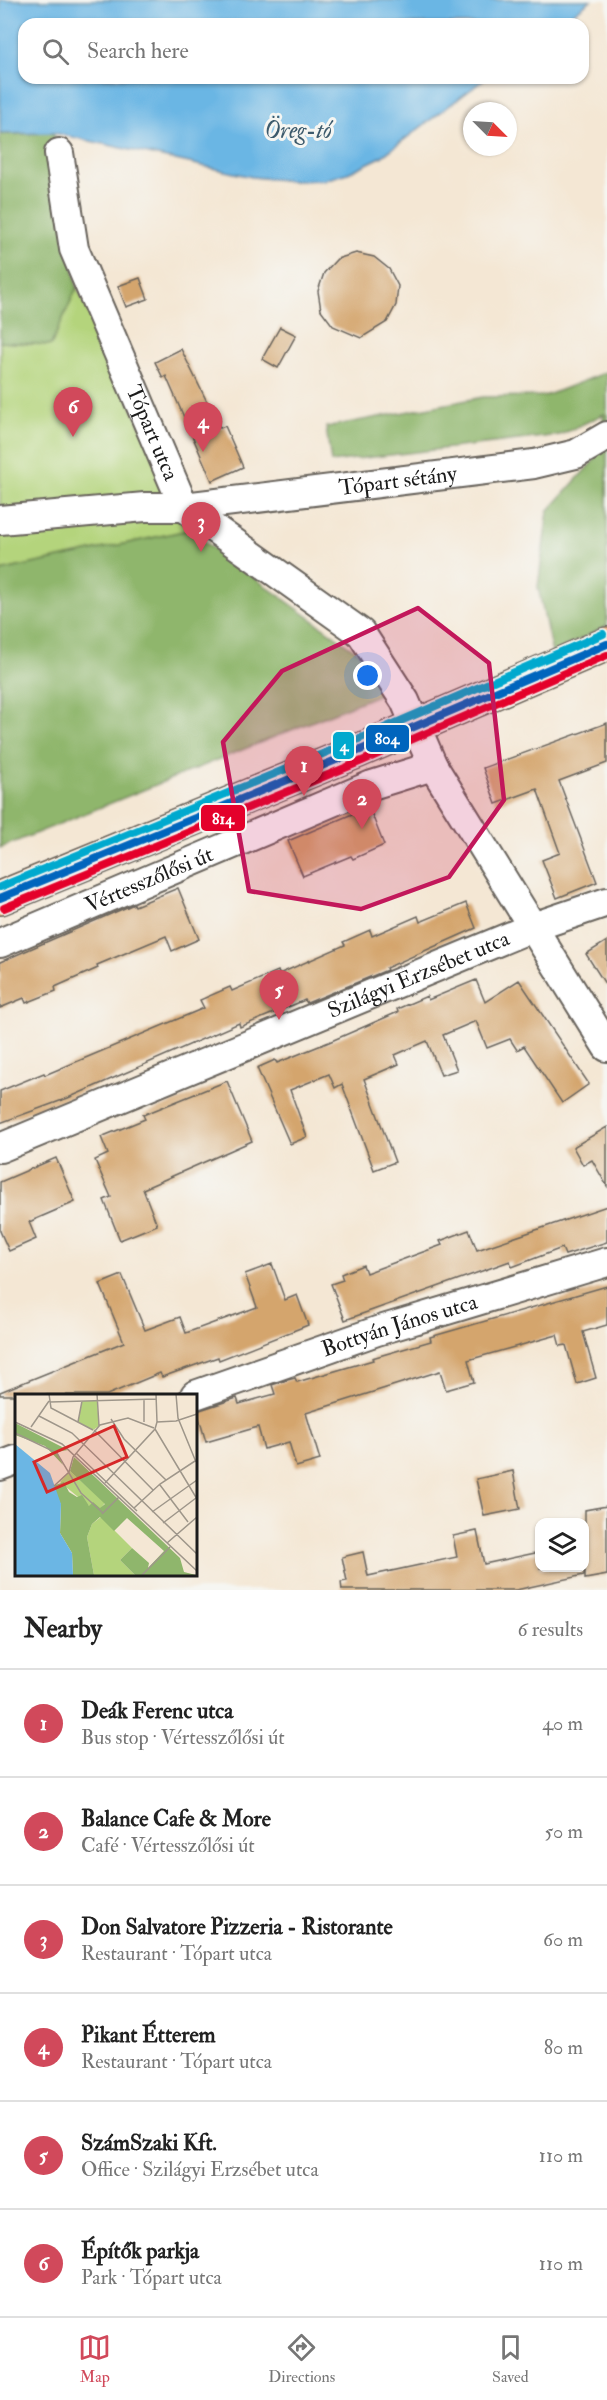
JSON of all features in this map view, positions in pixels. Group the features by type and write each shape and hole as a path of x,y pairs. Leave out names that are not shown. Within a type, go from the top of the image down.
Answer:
{"main road":[{"name":"Vértesszőlősi út","path":"0,898 607,644"}],"street":[{"name":"Tópart utca","path":"59,153 74,249 184,507 361,633 393,681 416,725 433,766 607,1047"},
{"name":"Tópart sétány","path":"0,520 145,507 184,507 556,460 576,454 607,436"},
{"name":"Vértesszőlősi út","path":"0,944 372,785 433,766"},
{"name":"Szilágyi Erzsébet utca","path":"0,1148 533,927 607,902"},
{"name":"Bottyán János utca","path":"196,1395 377,1331 607,1262"},
{"path":"0,1466 15,1460"}],"highlighted area":[{"path":"418,608 489,663 504,800 449,877 361,909 249,891 223,742 282,671"}],"green space":[{"path":"54,133 54,166 77,287 51,345 0,342 0,134"},
{"path":"77,287 188,530 0,571 0,342 51,345"},
{"path":"607,372 607,626 552,653 538,587 548,511 596,458 604,414 560,435 331,462 326,427 483,397 545,396"},
{"path":"188,530 360,654 383,693 0,848 0,571"}],"water":[{"name":"Öreg-tó","path":"0,0 591,0 567,18 18,18 18,84 478,84 381,157 348,173 324,180 293,181 252,177 54,133 0,134"}],"building":[{"path":"356,253 374,257 389,269 398,286 396,305 387,322 361,338 333,326 321,310 318,291 324,273 337,259"},
{"path":"140,278 148,299 126,307 118,286"},
{"path":"280,327 296,335 278,368 262,359"},
{"path":"181,349 220,428 225,426 243,467 212,481 166,376 163,378 155,362"},
{"path":"607,723 607,763 559,781 597,882 557,898 542,860 560,853 537,789 496,804 483,768"},
{"path":"369,807 384,845 353,859 351,856 303,876 288,841"},
{"path":"178,888 199,939 172,951 166,936 97,965 98,968 55,987 56,991 26,1003 24,998 0,1008 0,962 134,904 135,906"},
{"path":"466,903 476,928 386,968 387,970 307,1003 305,1000 240,1027 239,1023 68,1098 0,1123 0,1091 44,1073 45,1075 204,1008 200,1000 230,987 232,991 278,971 279,974 345,945 343,942 370,930 372,936 418,916 420,922"},
{"path":"607,941 607,987 586,954"},
{"path":"476,980 485,1002 519,980 589,1084 562,1103 524,1046 517,1050 510,1039 487,1048 476,1021 443,1035 457,1070 441,1075 427,1041 395,1055 399,1064 364,1079 395,1162 374,1170 342,1084 335,1088 329,1074 290,1090 307,1137 290,1144 257,1068 275,1060 277,1063 329,1042 398,1012 397,1009 427,996 428,1000"},
{"path":"227,1081 252,1141 143,1189 157,1225 120,1240 104,1200 111,1197 95,1160 108,1154 101,1137 145,1119 143,1115"},
{"path":"607,1127 607,1186 592,1160 583,1165 573,1147"},
{"path":"56,1158 75,1202 29,1222 36,1239 9,1251 0,1231 0,1182"},
{"path":"607,1206 607,1242 565,1255 562,1248 512,1267 510,1261 345,1320 331,1284 343,1280 341,1274 363,1265 366,1273 442,1245 440,1241 469,1230 477,1250"},
{"path":"272,1264 285,1300 297,1295 308,1325 219,1360 218,1357 162,1377 160,1373 109,1394 0,1395 0,1392 124,1342 100,1284 122,1275 145,1330 180,1317 186,1333 257,1307 245,1274"},
{"path":"607,1286 607,1325 583,1332 596,1378 577,1384 566,1345 560,1346 557,1335 468,1360 474,1382 446,1390 440,1371 306,1413 320,1460 296,1467 289,1442 264,1449 258,1427 206,1442 197,1411 237,1398 239,1404 275,1394 272,1385 284,1381 295,1378 297,1382 373,1360 372,1358 431,1341 430,1337"},
{"path":"513,1471 520,1509 484,1516 476,1479"},
{"path":"607,1506 607,1575 585,1579 585,1572 589,1572 589,1518 585,1518 585,1510"},
{"path":"477,1531 484,1564 535,1553 535,1572 584,1572 584,1575 516,1590 342,1590 341,1582 347,1581 342,1557 363,1552 368,1576 457,1557 453,1536"}],"transit line":[{"name":"4","path":"0,887 354,741 603,634"},
{"name":"804","path":"0,898 358,751 607,644"},
{"name":"814","path":"4,908 362,761 607,655"}],"place":[{"name":"Építők parkja","path":"73,437"},
{"name":"Pikant Étterem","path":"203,452"},
{"name":"Don Salvatore Pizzeria - Ristorante","path":"201,552"},
{"name":"Deák Ferenc utca","path":"304,796"},
{"name":"Balance Cafe & More","path":"362,829"},
{"name":"SzámSzaki Kft.","path":"279,1020"}]}
